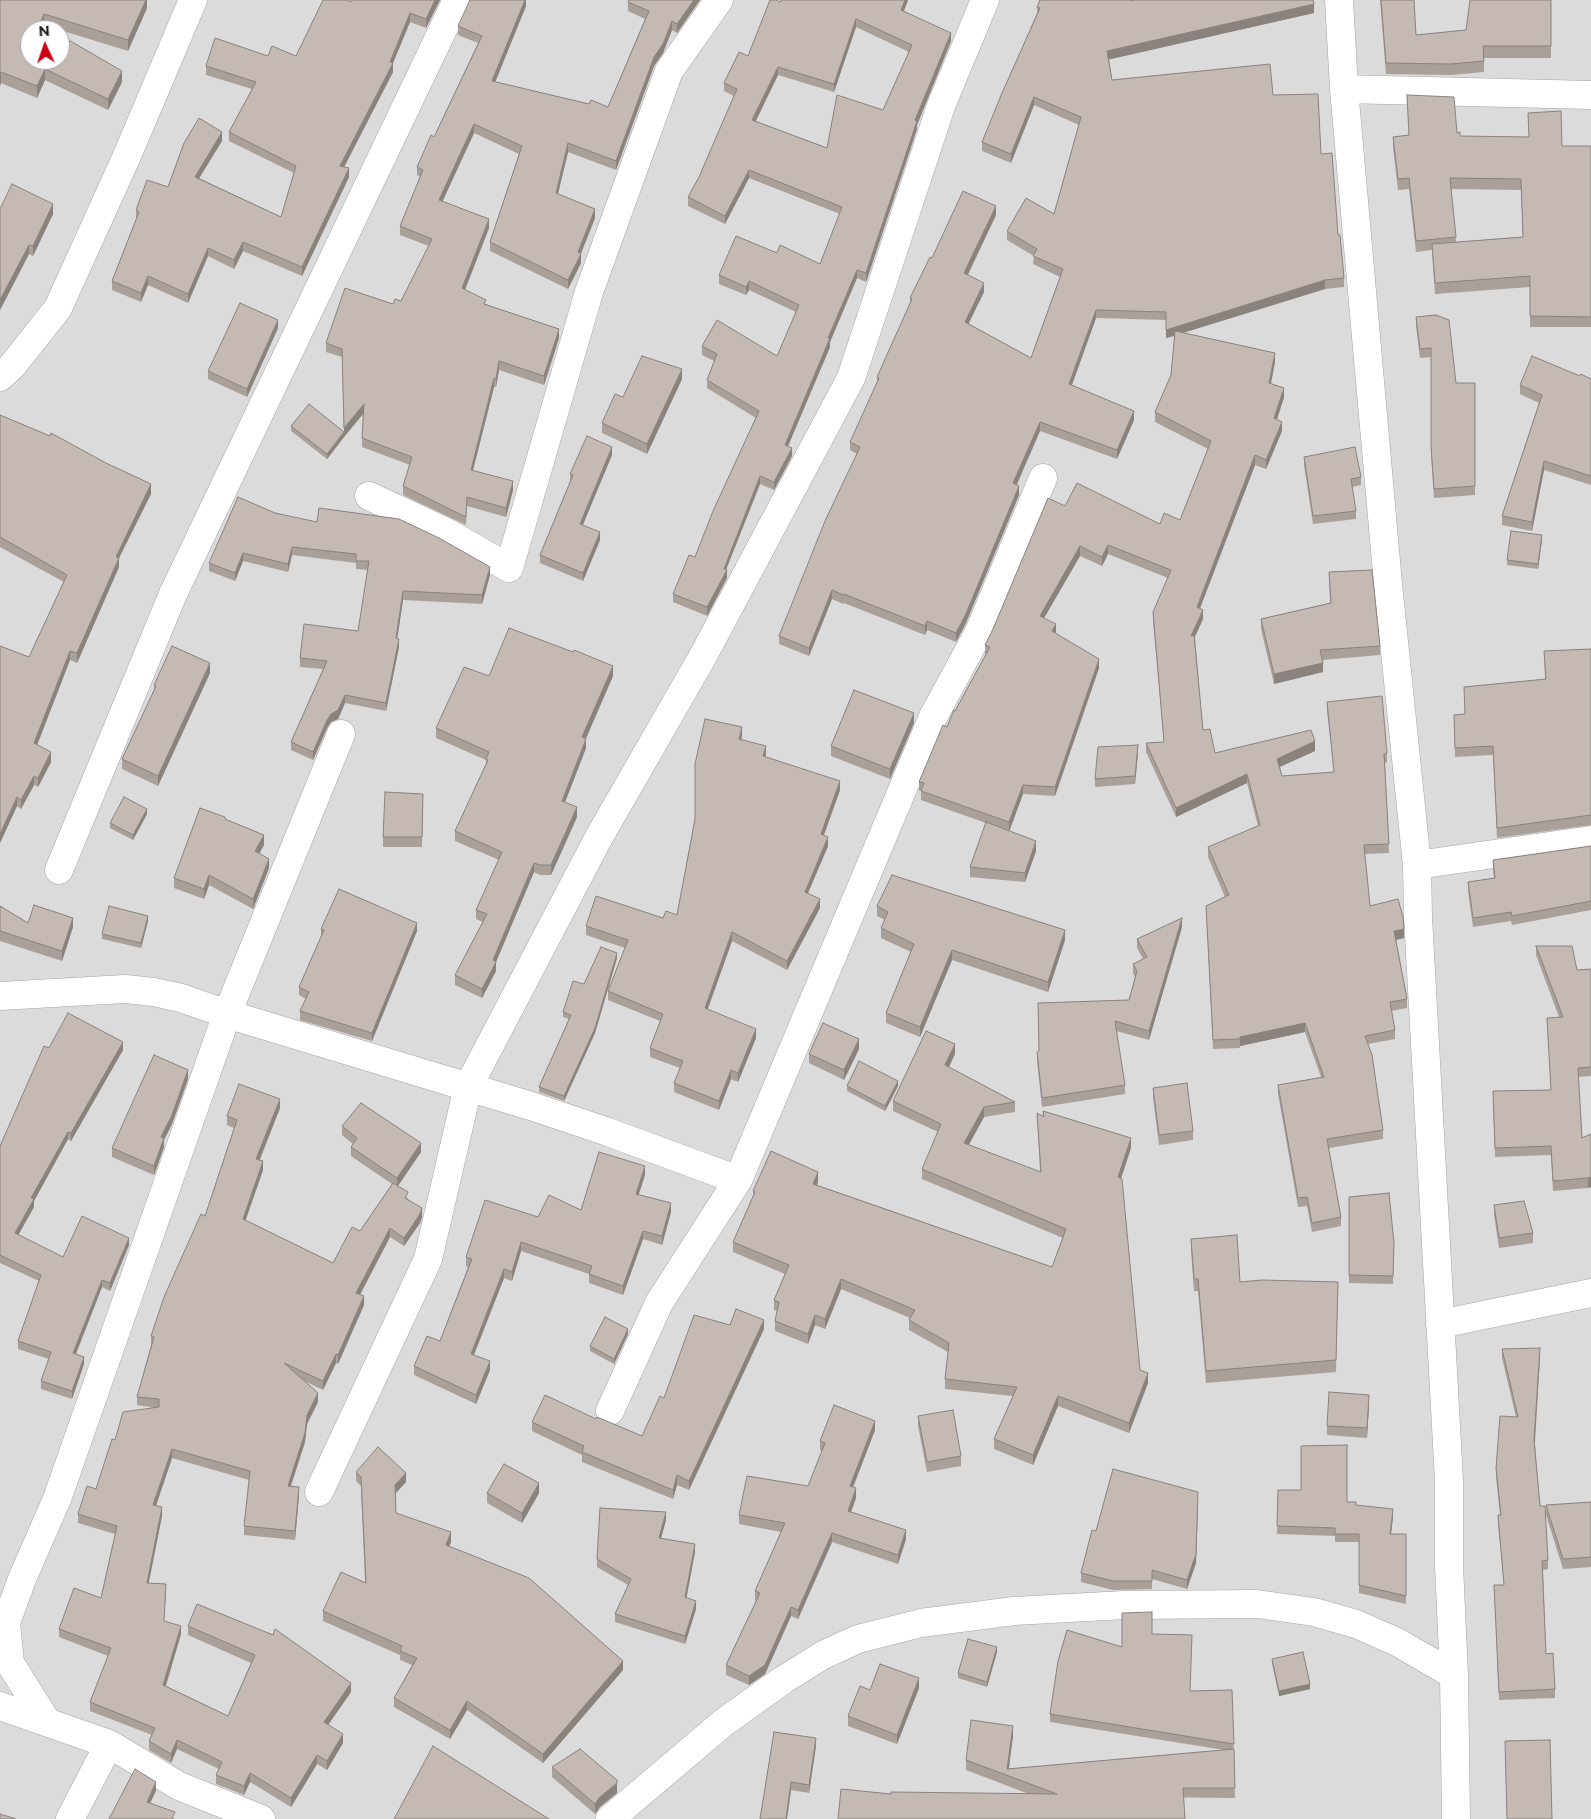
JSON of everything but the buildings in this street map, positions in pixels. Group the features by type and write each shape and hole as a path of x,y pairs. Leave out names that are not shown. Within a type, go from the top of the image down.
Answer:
{"street":[{"path":"0,377 12,366 58,308 126,158 193,0"},
{"path":"59,870 173,594 457,0"},
{"path":"369,496 446,532 509,568 589,292 669,71 719,0"},
{"path":"319,1492 428,1259 468,1087 599,837 703,656 851,378 941,106 985,0"},
{"path":"1339,0 1344,89 1388,584 1417,865 1418,918 1449,1480 1449,1566 1454,1675 1456,1819"},
{"path":"1344,89 1591,96"},
{"path":"610,1411 659,1303 738,1180 933,717 979,632 1043,478"},
{"path":"47,1722 10,1663 6,1623 22,1579 57,1499 227,1014 341,734"},
{"path":"1417,865 1591,840"},
{"path":"0,996 125,989 154,992 181,998 227,1014 531,1106 738,1180"},
{"path":"1440,1324 1591,1293"},
{"path":"610,1819 723,1723 782,1680 823,1654 858,1639 921,1623 1014,1611 1125,1605 1258,1604 1314,1612 1356,1624 1397,1642 1454,1675"},
{"path":"0,1706 109,1744 179,1786 261,1819"},
{"path":"70,1819 109,1744"}],"shaded area":[{"path":"0,0 1591,0 1591,1819 0,1819"}]}
